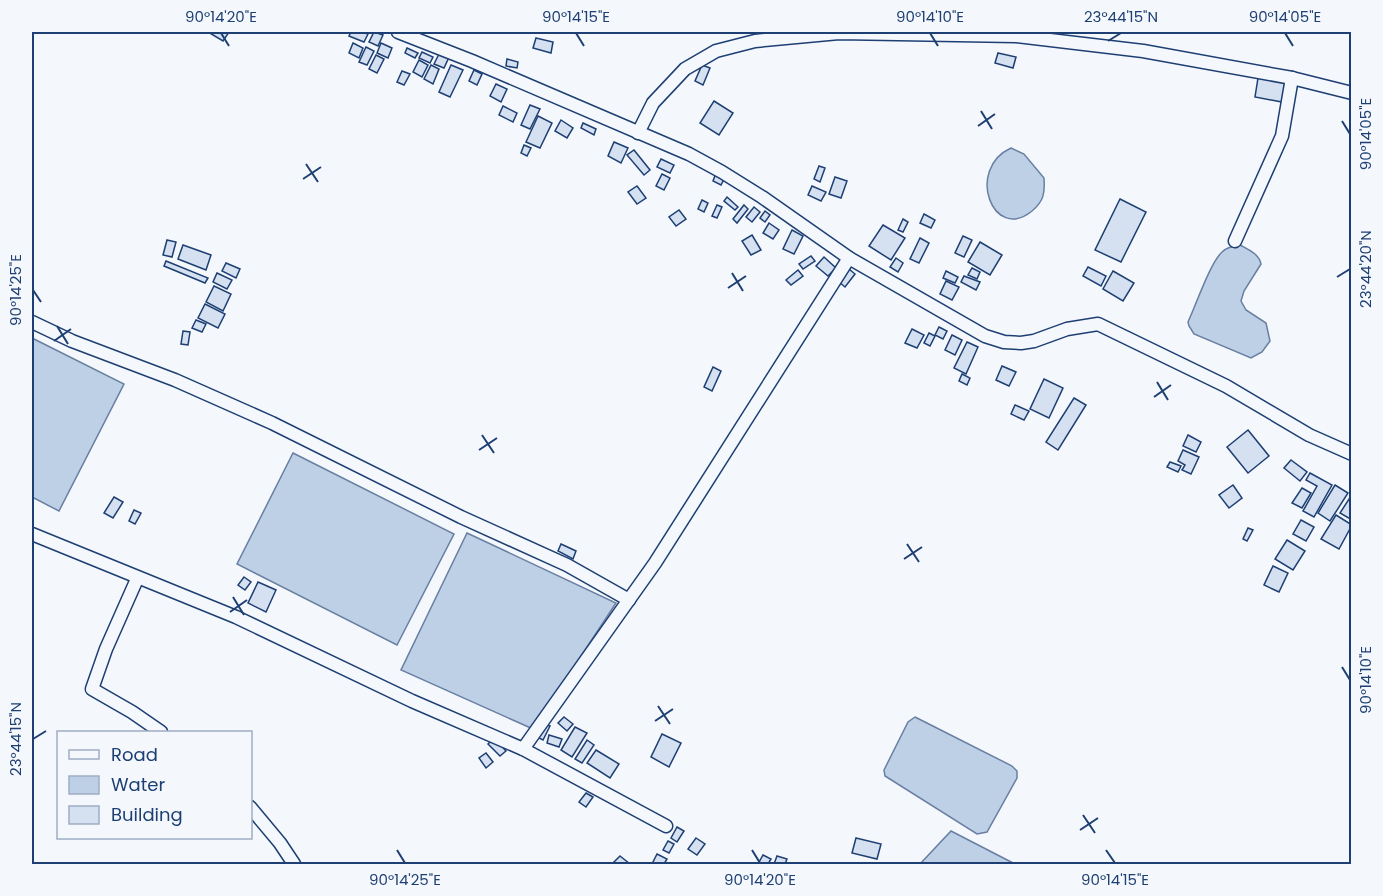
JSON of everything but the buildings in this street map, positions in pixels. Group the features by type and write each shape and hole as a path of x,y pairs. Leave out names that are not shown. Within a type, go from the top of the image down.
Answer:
{"street":[{"path":"398,32 472,61 689,154 722,172 849,258 985,336 1004,342 1034,341 1067,329 1098,324 1226,386 1310,435 1352,454"},
{"path":"638,133 654,104 685,69 716,51 755,41 839,33 1016,36 1143,51 1292,78 1352,93"},
{"path":"1235,241 1281,136 1292,78"},
{"path":"523,749 629,600 849,258"},
{"path":"32,322 72,341 174,380 272,423 461,517 567,565 629,600"},
{"path":"32,534 137,579 236,617 412,701 523,749 666,826"},
{"path":"137,579 106,649 92,689 160,731"},
{"path":"252,809 294,864"}],"water":[{"path":"1011,148 1024,154 1044,178 1044,192 1039,204 1032,211 1018,218 1006,218 996,211 987,186 989,171 997,158"},
{"path":"1240,245 1256,255 1261,264 1244,291 1241,301 1246,310 1266,323 1270,341 1262,352 1251,358 1194,334 1188,322 1217,257 1226,249"},
{"path":"32,338 124,384 59,511 32,497"},
{"path":"293,453 454,534 397,645 237,564"},
{"path":"467,533 616,603 533,729 401,670"},
{"path":"915,717 1012,766 1017,771 1017,778 987,832 977,834 885,776 884,770 908,722"},
{"path":"951,831 1015,864 920,864"}]}
